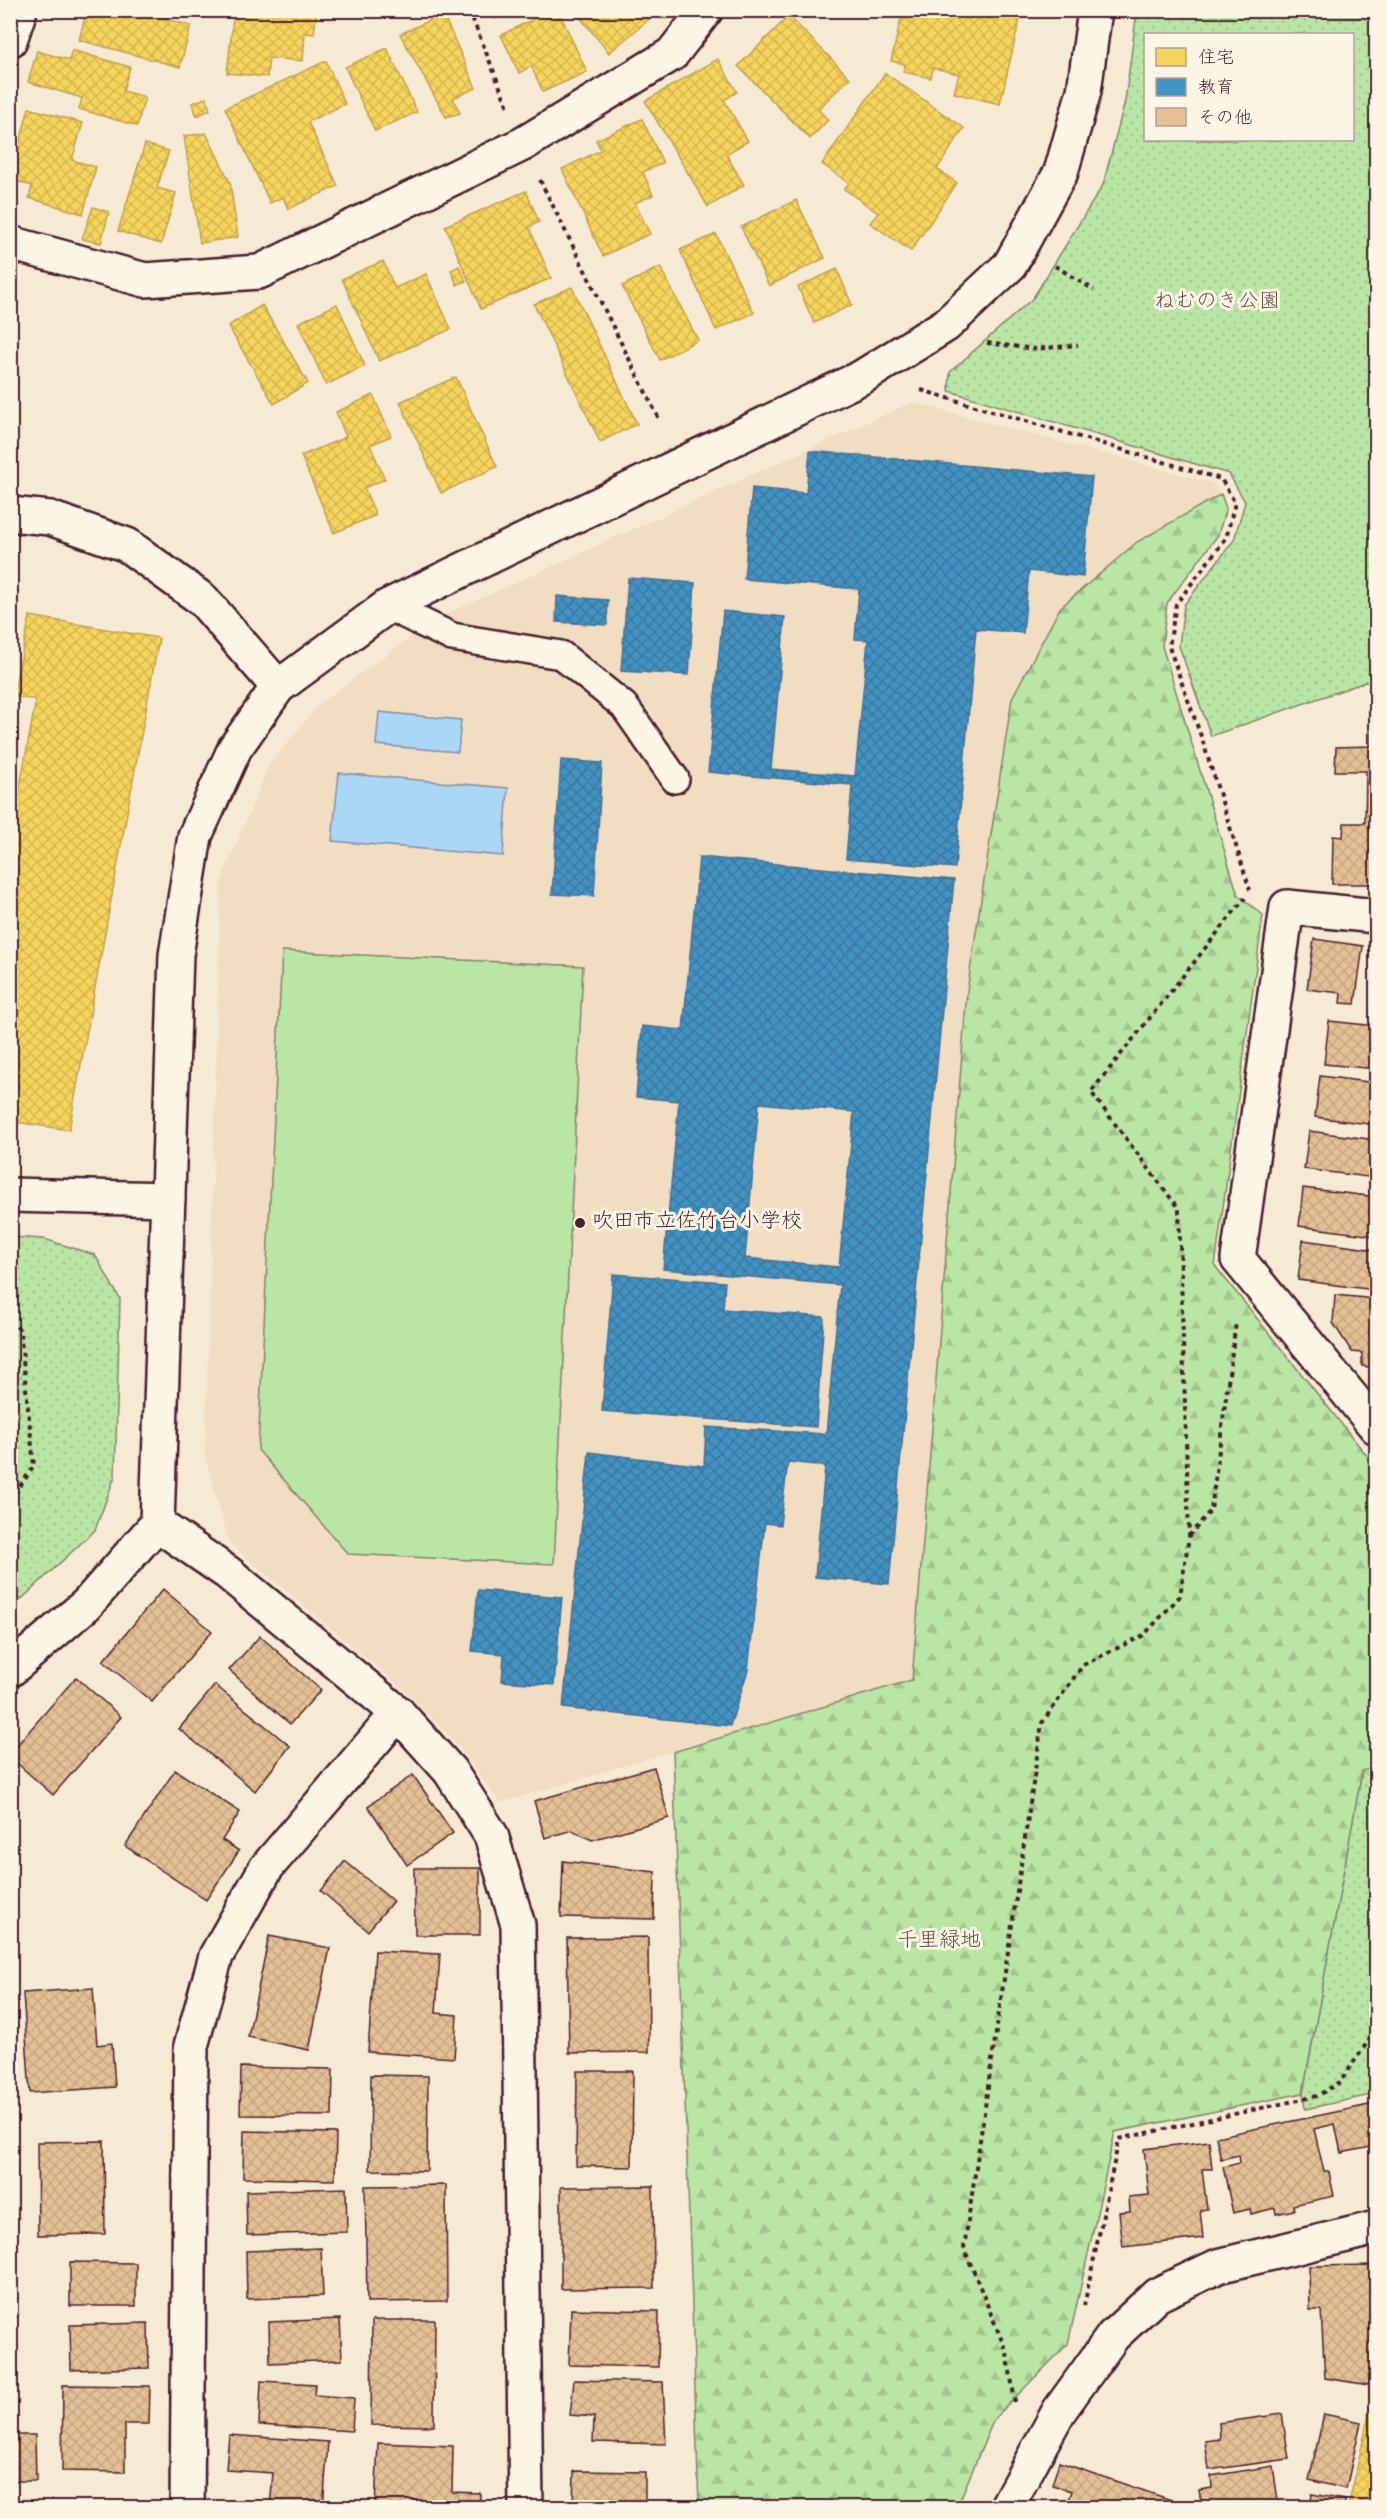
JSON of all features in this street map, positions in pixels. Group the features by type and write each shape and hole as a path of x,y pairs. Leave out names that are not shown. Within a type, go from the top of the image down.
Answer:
{"street":[{"path":"10,40 20,10"},
{"path":"10,243 144,280 259,272 523,144 672,54 706,10"},
{"path":"10,1670 87,1604 157,1524 176,955 195,836 235,748 278,687 388,606 862,376 946,325 1010,265 1061,172 1084,91 1095,10"},
{"path":"10,514 50,518 127,545 203,600 278,687"},
{"path":"1377,916 1287,907 1238,1259 1377,1427"},
{"path":"10,1195 168,1199"},
{"path":"157,1524 228,1573 398,1713 450,1771 491,1835 518,1925 526,2508"},
{"path":"187,2508 191,2046 216,1956 266,1868 398,1713"},
{"path":"1006,2508 1059,2411 1113,2336 1157,2295 1218,2265 1377,2228"}],"lane":[{"path":"388,606 452,637 561,655 624,706 675,779"}],"path":[{"path":"469,10 523,144 660,421"},
{"path":"1047,261 1094,290"},
{"path":"977,341 1035,349 1078,345"},
{"path":"921,390 1221,479 1235,503 1226,538 1176,604 1169,647 1202,739 1251,892 1091,1092 1179,1209 1189,1536 1180,1596 1144,1635 1083,1665 1042,1723 964,2248 1007,2353 1015,2402"},
{"path":"1189,1536 1211,1510 1239,1296 1238,1259"},
{"path":"10,1320 20,1330 34,1466 10,1500"},
{"path":"1082,2313 1119,2139 1317,2096 1340,2082 1377,2030"}],"shaded area":[{"name":"吹田市立佐竹台小学校","path":"912,402 1213,483 1221,494 1137,542 1012,698 967,991 912,1680 500,1803 458,1746 410,1695 229,1543 205,1456 221,881 268,767 320,703 436,619"}],"green space":[{"name":"ねむのき公園","path":"1137,11 1376,11 1376,676 1371,680 1211,736 1179,646 1184,605 1234,540 1245,502 1229,474 949,391 950,372 1033,298 1103,185 1125,101"},
{"name":"千里緑地","path":"1221,494 1226,508 1218,535 1167,603 1162,646 1238,895 1263,915 1215,1266 1376,1467 1376,1766 1362,1771 1303,2093 1115,2132 1068,2344 994,2419 957,2507 699,2507 673,1752 912,1680 967,991 1012,698 1060,608 1137,542"},
{"path":"282,951 583,966 554,1564 348,1554 258,1450"},
{"path":"11,1237 44,1239 95,1255 120,1299 115,1476 95,1530 11,1609"},
{"path":"1376,1766 1376,2094 1305,2109 1303,2093 1362,1770"}],"water":[{"path":"379,712 461,720 458,752 376,745"},
{"path":"339,773 508,788 503,856 332,841"},
{"path":"10,1382 20,1458 11,1470 10,1470"}],"building: 住宅":[{"path":"87,10 135,10 191,26 180,67 79,40"},
{"path":"234,10 317,10 314,34 305,33 303,61 269,58 267,77 227,73"},
{"path":"490,10 513,10 494,19"},
{"path":"551,10 558,10 587,72 543,92 531,66 519,73 501,35"},
{"path":"574,10 648,10 653,16 609,53"},
{"path":"903,10 1007,10 1021,14 1000,104 954,93 959,74 933,68 931,78 903,72 905,64 891,61"},
{"path":"443,14 476,88 453,98 460,113 446,117 400,34"},
{"path":"789,16 850,78 818,109 828,120 810,139 738,66"},
{"path":"387,48 417,112 375,131 345,67"},
{"path":"72,50 130,67 123,91 145,97 137,126 79,109 82,98 28,82 37,51 69,60"},
{"path":"718,59 737,92 724,100 748,141 726,154 744,185 708,207 645,101"},
{"path":"326,61 345,104 308,122 338,186 288,209 283,197 270,203 225,108"},
{"path":"885,73 964,128 937,169 957,183 911,251 870,223 878,213 844,189 849,183 822,164"},
{"path":"206,98 210,110 197,116 192,103"},
{"path":"29,108 83,123 72,160 96,167 83,214 29,198 32,186 10,179"},
{"path":"642,119 663,163 643,172 653,195 635,203 650,234 603,256 562,169 601,150 596,140"},
{"path":"206,133 230,182 238,237 200,243 184,136"},
{"path":"145,144 169,151 157,188 176,193 161,244 118,231"},
{"path":"526,191 539,222 529,227 551,278 481,309 445,226"},
{"path":"796,200 825,258 769,286 741,227"},
{"path":"93,207 109,212 101,243 82,239"},
{"path":"716,234 754,313 716,330 680,250"},
{"path":"383,261 395,288 426,274 451,329 379,361 342,279"},
{"path":"459,266 466,281 457,285 451,270"},
{"path":"660,267 698,340 660,360 622,286"},
{"path":"837,269 852,305 814,323 798,287"},
{"path":"572,287 637,424 600,442 534,304"},
{"path":"337,304 365,366 326,385 298,323"},
{"path":"262,305 308,383 274,404 228,326"},
{"path":"456,377 497,467 441,493 400,402"},
{"path":"373,395 391,436 370,445 385,479 364,488 376,515 334,533 301,456 346,437 336,412"},
{"path":"30,616 159,638 69,1130 10,1121 10,839 36,700 13,696"},
{"path":"1371,2405 1376,2407 1376,2508 1348,2508"}],"building: 教育":[{"path":"810,451 1092,477 1083,577 1029,571 1023,633 976,629 955,868 846,859 852,785 708,772 723,611 785,617 771,769 855,776 868,640 855,639 859,589 744,579 752,488 806,493"},
{"path":"628,578 695,583 689,675 621,671"},
{"path":"557,596 608,600 607,625 556,622"},
{"path":"561,760 602,763 594,896 552,894"},
{"path":"699,857 954,880 889,1584 815,1577 825,1466 788,1462 780,1525 765,1523 748,1670 730,1726 563,1708 589,1452 704,1466 706,1427 826,1434 840,1285 663,1269 679,1101 636,1097 642,1026 683,1030","holes":["759,1103 854,1112 839,1267 745,1258"]},
{"path":"613,1274 725,1282 723,1309 824,1317 816,1427 602,1411"},
{"path":"478,1590 562,1597 554,1685 502,1681 504,1654 472,1651"}],"building: その他":[{"path":"1372,702 1376,702 1376,884 1332,884 1333,836 1343,837 1344,823 1365,823 1366,771 1335,771 1336,747 1371,746"},
{"path":"1314,939 1363,946 1355,1004 1340,1003 1341,993 1307,989"},
{"path":"1329,1021 1376,1026 1376,1069 1324,1064"},
{"path":"1320,1076 1376,1083 1376,1125 1315,1117"},
{"path":"1309,1131 1376,1140 1376,1178 1304,1169"},
{"path":"1303,1188 1376,1197 1374,1236 1299,1226"},
{"path":"1303,1240 1376,1250 1374,1290 1298,1280"},
{"path":"1335,1295 1376,1299 1376,1368 1362,1366 1362,1353 1352,1352 1333,1323"},
{"path":"163,1589 212,1631 152,1702 103,1661"},
{"path":"260,1636 321,1690 290,1724 229,1670"},
{"path":"76,1677 121,1717 53,1795 10,1757 10,1753"},
{"path":"215,1685 290,1746 255,1791 179,1729"},
{"path":"654,1767 669,1818 592,1840 572,1830 545,1838 534,1801"},
{"path":"175,1770 240,1812 222,1840 239,1851 206,1900 125,1846"},
{"path":"413,1775 453,1833 407,1865 368,1806"},
{"path":"345,1861 393,1901 368,1931 321,1891"},
{"path":"563,1861 655,1872 654,1919 561,1917"},
{"path":"414,1868 480,1868 480,1935 415,1935"},
{"path":"269,1936 330,1948 309,2050 248,2037"},
{"path":"648,1937 649,2052 569,2053 567,1938"},
{"path":"375,1951 440,1954 436,2013 457,2015 454,2058 368,2052"},
{"path":"93,1988 97,2045 112,2043 115,2087 30,2093 23,1993"},
{"path":"241,2067 333,2069 332,2116 240,2115"},
{"path":"577,2071 633,2071 632,2167 576,2166"},
{"path":"371,2075 428,2076 427,2171 370,2170"},
{"path":"1374,2104 1376,2146 1341,2153 1335,2124 1314,2129 1324,2172 1329,2172 1334,2196 1293,2205 1294,2210 1276,2214 1275,2208 1251,2214 1250,2209 1233,2213 1223,2167 1240,2163 1239,2155 1221,2159 1216,2137"},
{"path":"244,2131 336,2133 335,2180 243,2178"},
{"path":"104,2141 105,2234 38,2235 37,2142"},
{"path":"1209,2141 1212,2169 1202,2169 1207,2209 1200,2210 1203,2238 1123,2247 1119,2212 1130,2211 1129,2197 1149,2195 1144,2149"},
{"path":"446,2185 447,2301 367,2302 365,2186"},
{"path":"653,2186 654,2288 561,2289 561,2187"},
{"path":"346,2188 347,2232 247,2235 246,2191"},
{"path":"321,2248 323,2296 247,2299 246,2251"},
{"path":"70,2262 136,2263 136,2306 70,2306"},
{"path":"1376,2265 1376,2386 1325,2378 1321,2310 1310,2310 1309,2266"},
{"path":"571,2309 659,2311 658,2367 569,2365"},
{"path":"340,2319 342,2360 270,2363 269,2322"},
{"path":"372,2320 435,2320 434,2426 371,2425"},
{"path":"148,2323 149,2368 71,2370 70,2325"},
{"path":"574,2380 663,2382 666,2444 593,2442 594,2417 570,2415"},
{"path":"261,2381 315,2384 314,2395 354,2398 352,2431 259,2425"},
{"path":"63,2385 150,2386 149,2424 125,2424 125,2472 62,2471"},
{"path":"1282,2414 1289,2459 1209,2470 1205,2441 1220,2439 1219,2423"},
{"path":"1324,2414 1361,2422 1346,2489 1309,2480"},
{"path":"10,2435 35,2435 36,2481 10,2481"},
{"path":"229,2435 328,2442 323,2508 270,2508 273,2473 226,2470"},
{"path":"378,2443 453,2446 452,2492 480,2493 480,2508 375,2508"},
{"path":"1059,2462 1186,2505 1185,2508 1066,2508 1072,2491 1052,2485"},
{"path":"1273,2466 1279,2508 1202,2508 1199,2490 1212,2488 1211,2476"},
{"path":"574,2471 645,2472 645,2508 573,2508"},
{"path":"1312,2494 1345,2500 1344,2508 1310,2508"}],"place":[{"name":"吹田市立佐竹台小学校","path":"580,1223"}]}
